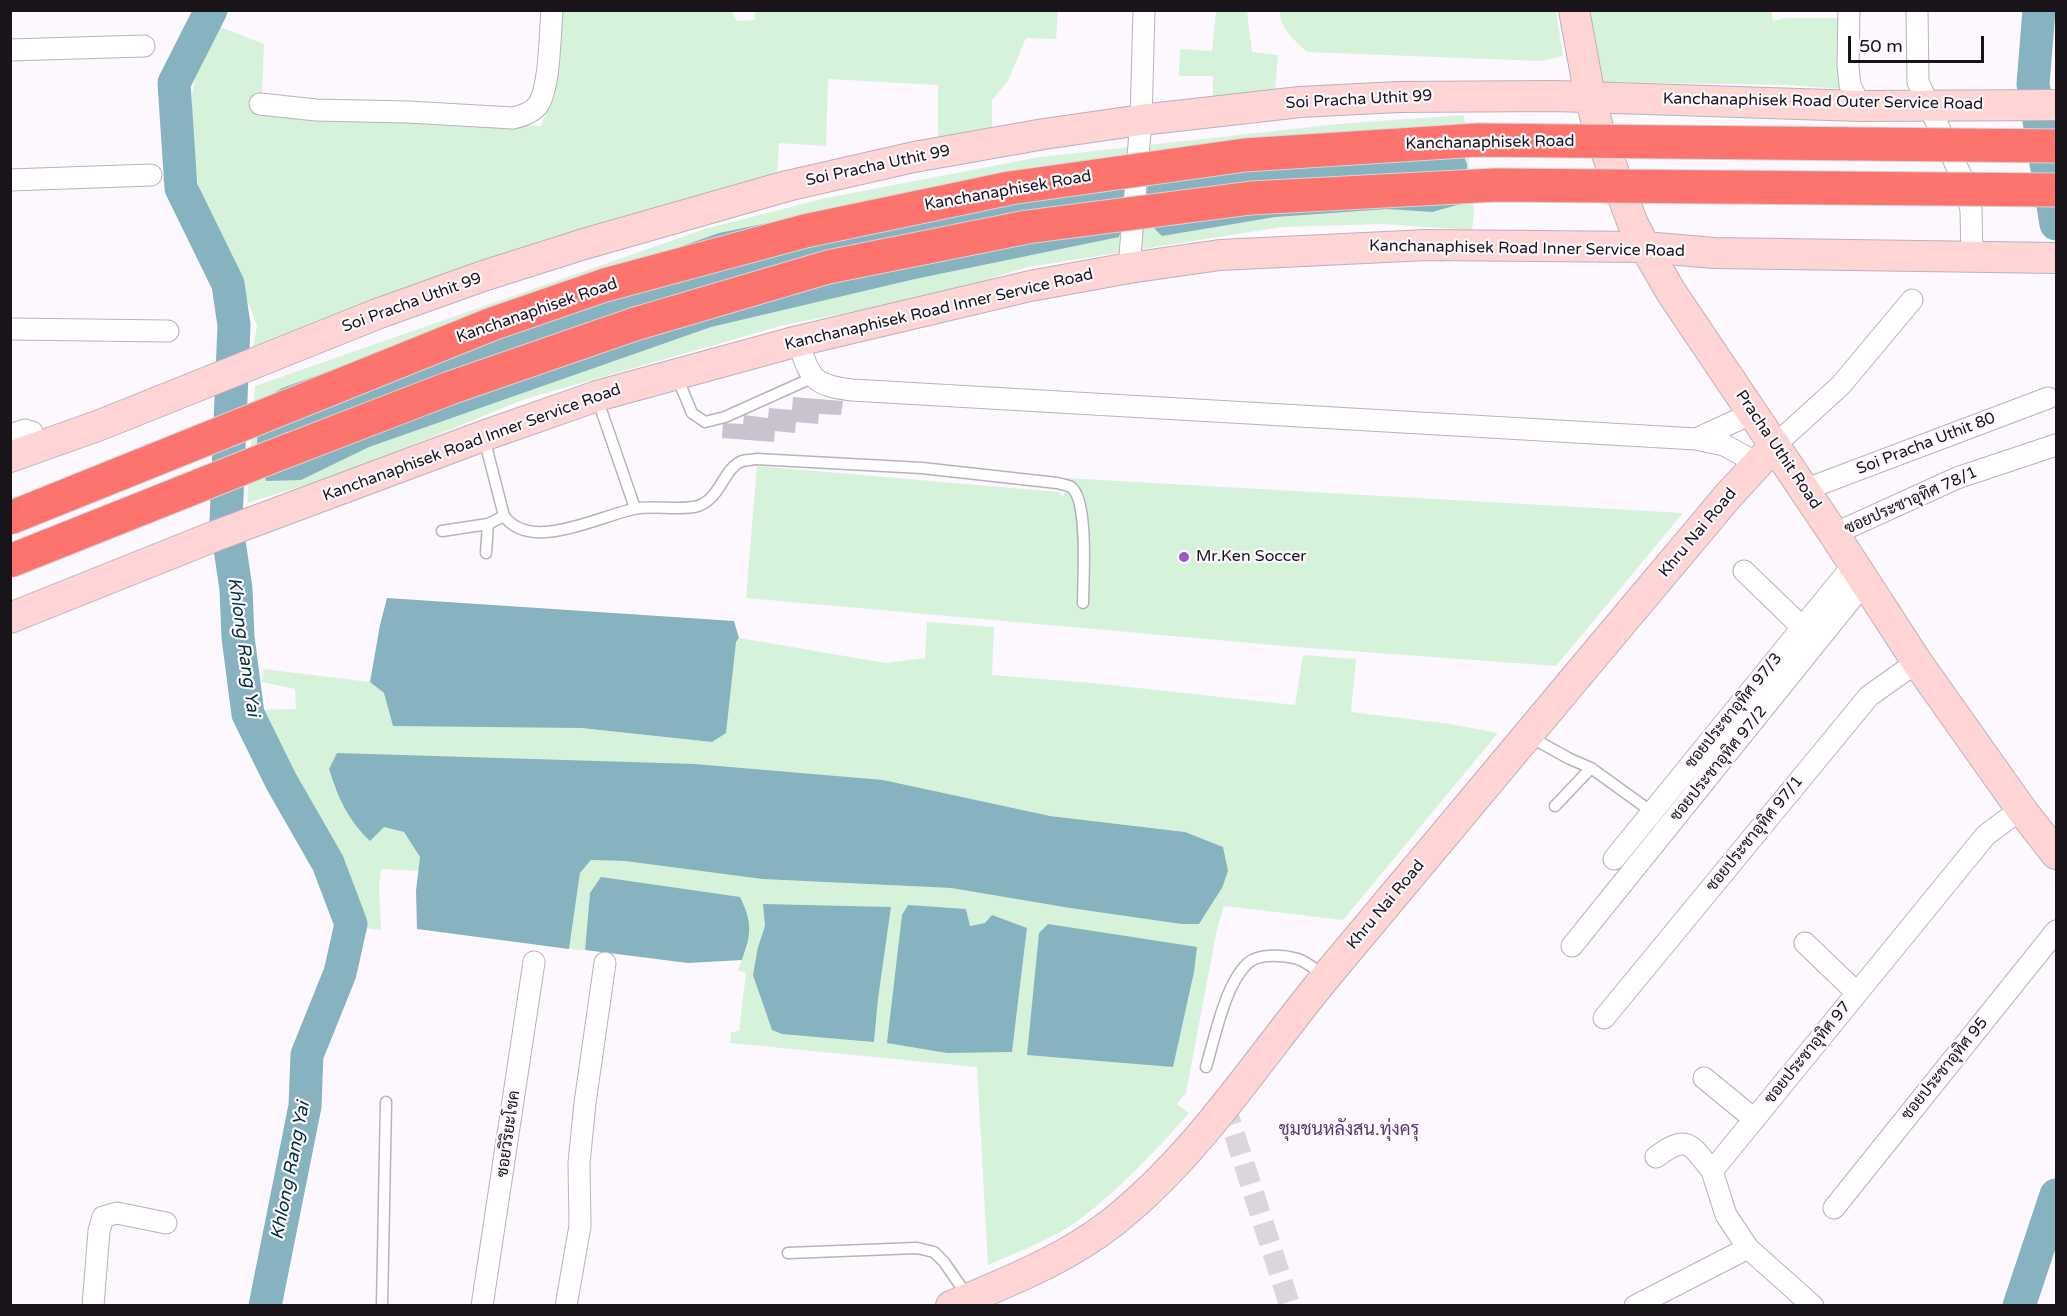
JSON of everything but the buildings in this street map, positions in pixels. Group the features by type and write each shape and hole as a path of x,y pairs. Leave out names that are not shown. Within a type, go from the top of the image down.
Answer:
{"highway":[{"name":"Kanchanaphisek Road","path":"10,518 492,324 605,285 806,231 1010,188 1245,155 1478,140 2056,146"},
{"path":"10,561 271,456 439,392 634,324 828,267 1027,226 1251,198 1496,185 2056,190"}],"main road":[{"name":"Pracha Uthit Road","path":"1574,10 1590,97 1600,135 1633,224 1645,248 1671,292 1753,413 1766,454 1804,490 1917,662 2020,809 2056,854"},
{"name":"Soi Pracha Uthit 99","path":"38,447 196,387 377,314 483,276 690,212 787,186 914,157 1141,120 1322,101 1398,97 1590,97"},
{"name":"Kanchanaphisek Road Outer Service Road","path":"1590,97 1860,106 2054,105"},
{"name":"Kanchanaphisek Road Inner Service Road","path":"10,618 229,531 597,396 798,341 1030,286 1129,268 1220,255 1427,245 1645,248 1714,253 2048,258"},
{"path":"10,457 38,447"},
{"name":"Khru Nai Road","path":"960,1302 1052,1261 1083,1244 1140,1200 1167,1173 1225,1106 1326,976 1766,454"}],"street":[{"path":"260,104 316,110 513,118 524,115 538,104 547,76 552,10"},
{"path":"1129,268 1141,120 1144,10"},
{"path":"1849,10 1850,85 1860,106"},
{"path":"1917,10 1918,82 1962,178 1971,210 1972,257"},
{"path":"10,50 144,46"},
{"path":"10,180 151,176"},
{"path":"798,341 805,363 814,378 822,384 852,390 1696,439 1766,454 1842,385 1912,300"},
{"path":"10,329 168,331"},
{"name":"Soi Pracha Uthit 80","path":"1804,490 2048,398"},
{"path":"1696,439 1753,413"},
{"path":"10,435 25,430 32,432 38,447"},
{"name":"ซอยประชาอุทิศ 78/1","path":"1834,534 1957,478 2056,445"},
{"path":"1744,572 1803,628"},
{"name":"ซอยประชาอุทิศ 97/3","path":"1614,859 1803,628 1860,573"},
{"name":"ซอยประชาอุทิศ 97/2","path":"1572,946 1860,573"},
{"name":"ซอยประชาอุทิศ 97/1","path":"1604,1018 1869,696 1917,662"},
{"name":"ซอยประชาอุทิศ 97","path":"1712,1171 1986,835 2020,809"},
{"name":"ซอยประชาอุทิศ 95","path":"1834,1208 2056,930"},
{"path":"1805,942 1857,993"},
{"name":"ซอยวิริยะโชค","path":"482,1305 534,963"},
{"path":"566,1305 580,1226 580,1153 604,963"},
{"path":"1704,1078 1754,1119"},
{"path":"1656,1157 1671,1146 1687,1144 1692,1147 1712,1171 1726,1215 1748,1248 1813,1305"},
{"path":"93,1305 99,1231 103,1217 117,1213 166,1223"},
{"path":"1635,1305 1748,1248"}],"lane":[{"path":"676,375 692,413 705,422 725,417 814,378"},
{"path":"597,396 635,508"},
{"path":"483,436 504,516 510,524 527,532 551,531 580,525 635,508 697,507 711,499 734,467 742,461 756,459 922,468 1057,483 1071,487 1079,498 1083,520 1083,603"},
{"path":"442,531 488,524 504,516"},
{"path":"486,553 488,524"},
{"path":"1528,735 1591,768 1652,812"},
{"path":"1555,806 1591,768"},
{"path":"1206,1067 1235,980 1249,962 1267,956 1298,959 1326,976"},
{"path":"382,1305 386,1102"},
{"path":"788,1253 917,1248 934,1252 944,1262 960,1302"}],"green space":[{"path":"755,10 1058,11 1056,39 1026,38 1008,81 992,100 992,139 938,144 938,85 828,79 826,146 779,143 777,174 252,354 257,326 226,245 199,190 192,140 192,96 196,70 220,27 264,44 262,92 275,115 541,126 549,105 561,11 731,11 737,21 755,20"},
{"path":"1280,10 1556,11 1563,56 1541,61 1307,52 1284,28"},
{"path":"1771,10 1773,21 1785,18 1843,18 1842,89 1786,85 1596,82 1589,11"},
{"path":"1216,11 1247,11 1252,52 1278,55 1275,93 1213,103 1213,76 1179,76 1180,49 1212,51"},
{"path":"1464,115 1474,213 1472,230 1382,224 1282,227 1028,267 930,297 784,325 525,399 339,475 247,503 255,386 705,229 826,198 1040,157 1338,124"},
{"path":"757,466 1058,492 1064,497 1065,478 1683,513 1556,666 1296,647 746,598"},
{"path":"927,622 994,627 992,675 1092,683 1295,705 1303,655 1356,659 1351,712 1450,724 1498,733 1343,920 1224,906 1217,929 1186,1093 1177,1104 1189,1113 1123,1183 1079,1220 1047,1239 988,1265 977,1067 730,1043 731,1032 739,1031 746,973 738,970 748,945 590,893 585,950 569,949 580,873 591,860 625,861 762,879 951,888 1070,908 1181,924 1199,924 1222,888 1185,832 1050,816 337,753 329,769 335,789 384,826 404,832 420,857 420,871 381,869 379,887 381,930 356,927 341,885 281,760 262,710 296,709 295,689 262,682 263,669 370,682 384,693 581,728 712,742 736,642 739,638 886,663 925,658","holes":["763,905 891,907 874,1042 758,947 765,926","908,906 966,909 970,926 985,923 1027,928 1012,1052"]}],"water":[{"path":"1452,129 1467,164 1468,202 1432,212 1387,209 1275,217 1162,236 1151,225 1147,193 1150,157"},
{"path":"1117,157 1128,197 1119,237 915,279 711,327 369,447 301,480 266,481 257,442 260,402 282,388 719,233 1026,170"},
{"path":"387,598 734,621 739,638 736,642 726,733 712,742 581,728 393,726 384,693 370,682"},
{"path":"337,753 695,764 883,780 1050,816 1185,832 1223,847 1228,871 1222,888 1199,924 1181,924 951,888 762,879 625,861 591,860 580,873 569,949 417,929 416,891 420,857 404,832 384,827 370,841 356,826 340,799 329,769"},
{"path":"601,877 740,897 749,921 748,942 742,960 688,963 585,950 590,893"},
{"path":"763,904 891,907 874,1042 782,1034 772,1030 753,975 758,947 765,926"},
{"path":"908,905 966,909 970,926 985,923 992,915 1027,928 1012,1052 947,1053 887,1043 902,915"},
{"path":"1048,924 1197,947 1194,972 1173,1067 1027,1055 1039,933"}],"waterway":[{"name":"Khlong Rang Yai","path":"211,10 174,83 181,188 228,284 234,325 226,521 236,589 238,637 248,714 281,781 328,863 351,924 340,973 307,1055 305,1106 265,1306"},
{"path":"2039,10 2033,84 2056,224"},
{"path":"2019,1306 2056,1195"}],"tunnel":[{"path":"1225,1105 1290,1306"}],"place":[{"name":"Mr.Ken Soccer","path":"1184,557"}],"district":[{"name":"ชุมชนหลังสน.ทุ่งครุ","path":"1349,1130"}]}
